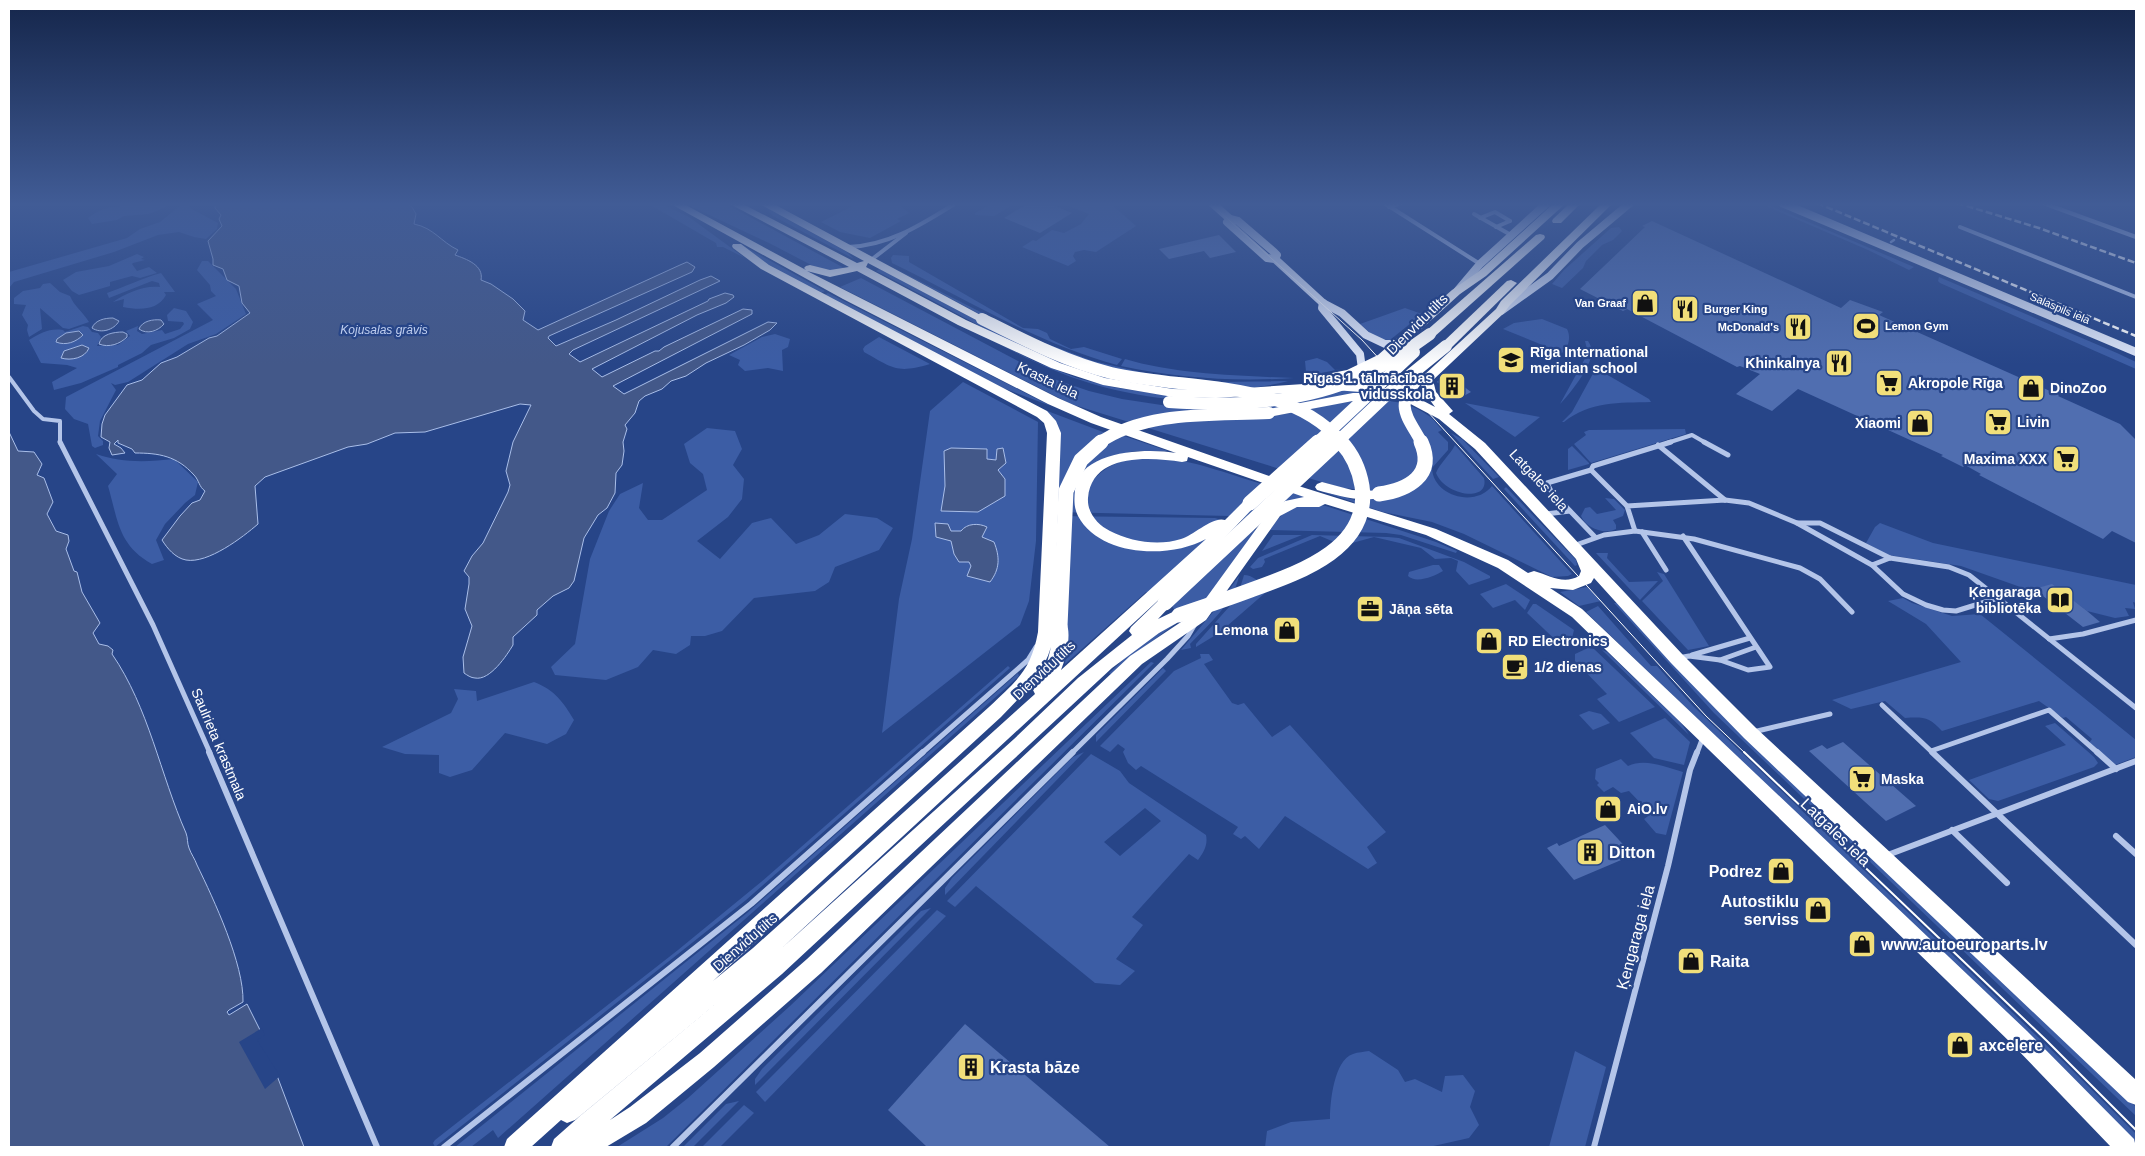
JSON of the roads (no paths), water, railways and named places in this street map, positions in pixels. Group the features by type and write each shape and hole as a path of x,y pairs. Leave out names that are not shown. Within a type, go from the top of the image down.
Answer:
{"highway":[{"path":"752,257 765,267 1042,414 1053,427 1053,626 1058,658 1052,673 1042,688 969,764"},
{"name":"Krasta iela","path":"772,257 847,298 1096,420 1140,434 1188,453 1431,532"},
{"path":"790,257 821,273 840,274 858,268 871,260"},
{"name":"Krasta iela","path":"838,257 957,321 1063,369 1109,383 1158,391 1198,394 1236,394 1288,388 1348,385 1407,397 1439,412 1466,432"},
{"path":"562,1147 774,968 1105,664 1156,626 1179,615 1286,578 1323,560 1339,548 1359,520 1363,503 1362,482 1359,470 1349,452 1325,427 1297,409 1276,400 1236,390 1134,377 1089,367 1037,348 865,257"},
{"path":"1288,388 1362,369 1382,358 1456,292 1482,274 1501,257"},
{"name":"Dienvidu tilts","path":"1105,664 1159,599 1250,503 1405,363 1430,334 1458,308 1478,293 1518,257"},
{"name":"Dienvidu tilts","path":"522,1147 760,955 969,764 1159,599 1393,389 1448,351 1494,299 1538,257"},
{"path":"1140,434 1192,447 1358,496 1392,492 1407,486 1416,480 1425,466 1424,448 1406,412 1404,399 1406,393 1448,351 1500,311 1504,303 1552,257"},
{"path":"957,321 995,346 1036,367 1072,382 1119,395 1202,405 1246,404 1310,394 1364,376 1394,359 1430,334"},
{"path":"1413,331 1405,342 1411,350 1429,358 1442,358 1448,351"},
{"path":"1448,351 1425,383 1434,398 1458,420 1466,432"},
{"path":"994,389 1052,410 1096,420"},
{"path":"515,1147 995,712 1037,667 1053,626 1066,494 1074,472 1087,454 1115,434 1156,420 1270,413 1341,399 1376,397 1407,403 1450,426 1466,432"},
{"name":"Latgales iela","path":"1466,432 1577,551 1683,657 1750,733 2136,1094"},
{"path":"1242,470 1171,455 1139,454 1120,457 1101,466 1089,476 1083,486 1080,502 1093,525 1116,540 1137,546 1163,547 1188,542 1202,536 1250,503"},
{"path":"586,1147 638,1115 707,1060 814,966 1136,660 1201,616 1267,524 1283,507 1301,501 1310,501 1377,516"},
{"name":"Latgales iela","path":"1431,532 1502,564 1555,584 1570,585 1586,579 1588,568 1577,551"},
{"name":"Latgales iela","path":"1502,564 1577,613 2034,1052 2126,1147"}],"street":[{"path":"871,260 875,257"},
{"path":"1266,257 1275,259 1323,303 1332,305 1376,343 1385,345 1398,344"},
{"path":"1469,257 1480,264"},
{"path":"1456,292 1488,257"},
{"path":"1500,311 1550,276 1568,257"},
{"name":"Salaspils iela","path":"1909,257 2136,352"},
{"path":"2035,257 2136,297"},
{"path":"1323,303 1322,308 1360,354 1362,369"},
{"name":"Saulrieta krastmala","path":"9,377 34,411 43,419 60,421 60,444 153,625 253,852 377,1147"},
{"path":"1595,537 1551,491 1547,483 1591,470 1593,466 1692,436 1728,455"},
{"path":"1658,445 1725,500"},
{"path":"1591,470 1627,506 1635,531"},
{"path":"1627,506 1725,500 1749,502 1797,523 1880,570 1902,593 1914,600 1954,612 1998,598"},
{"path":"1543,514 1570,511"},
{"path":"1797,523 1820,523 1890,558 1949,567 1969,575 2136,708"},
{"path":"1577,551 1595,537 1624,531 1683,536 1800,568 1820,579 1852,612"},
{"path":"1642,532 1666,570"},
{"path":"1683,536 1770,667 1748,670 1720,660 1683,657"},
{"path":"1872,566 1890,558"},
{"path":"673,1147 1167,658 1188,636 1201,616"},
{"path":"2049,639 2083,634 2136,620"},
{"path":"444,1147 751,904 1018,670 1053,626"},
{"path":"1683,657 1724,647 1750,638"},
{"path":"1720,660 1756,647"},
{"path":"1882,705 2136,944"},
{"path":"1931,751 2049,710 2116,769"},
{"path":"1750,733 1830,714"},
{"name":"Ķengaraga iela","path":"1594,1147 1668,866 1690,770 1704,735"},
{"path":"1882,857 2136,761"},
{"path":"1952,830 2007,882"},
{"path":"2116,836 2136,854"}],"water":[{"name":"Kojusalas grāvis","path":"212,257 461,257 473,263 480,270 481,280 491,284 513,299 525,311 523,320 538,330 687,262 695,267 692,272 549,336 548,338 556,346 700,280 711,276 720,281 573,350 569,354 580,362 709,299 725,293 733,295 734,297 726,303 697,315 592,369 602,377 743,309 752,310 752,314 613,386 624,394 768,322 777,323 770,330 744,345 706,363 686,376 671,381 662,389 645,396 639,401 635,413 625,425 627,429 623,442 622,465 616,473 615,493 607,508 598,515 584,538 574,581 569,588 553,596 537,610 537,615 513,637 513,645 507,655 492,672 481,678 474,678 464,673 463,657 472,626 465,609 469,577 464,571 472,556 483,543 508,492 510,485 506,471 513,442 531,405 520,404 425,432 395,433 367,444 348,447 265,477 255,486 258,524 244,536 214,554 195,560 186,560 178,557 162,540 180,516 192,503 200,500 205,491 188,469 167,457 135,453 132,449 118,443 118,440 114,444 125,453 112,455 109,448 110,442 101,437 102,424 105,415 127,385 142,380 161,363 177,357 209,338 217,336 250,313 242,303 239,286 227,280 223,269 213,265"},
{"path":"113,318 119,321 111,329 99,331 92,328 95,323 101,320"},
{"path":"161,320 164,324 159,329 145,332 139,329 140,326 148,321"},
{"path":"79,331 83,335 77,340 63,344 56,342 57,339 66,333"},
{"path":"123,332 127,334 127,337 121,342 107,346 99,344 105,336"},
{"path":"82,345 89,348 81,356 73,359 61,358 64,351"},
{"path":"9,432 18,451 34,452 42,464 37,475 44,478 53,502 47,514 56,531 68,535 69,541 66,549 74,571 77,572 82,592 100,623 93,633 99,644 108,646 113,650 112,654 136,696 186,833 188,846 227,932 239,969 243,1002 227,1012 229,1015 247,1004 262,1034 254,1039 276,1073 304,1147 9,1147"},
{"path":"951,448 987,449 987,459 996,460 997,449 1003,448 1006,463 998,470 1005,479 1005,496 978,512 941,511 945,486 944,451"},
{"path":"935,523 948,524 951,531 961,531 966,526 973,524 987,527 982,537 994,542 998,558 996,572 990,582 967,576 971,566 969,562 959,562 954,554 951,541 936,537"}],"tram line":[{"path":"1270,257 1362,340 1706,716 1745,753"},
{"path":"1744,752 2047,1041 2136,1130"}],"railway":[{"path":"1946,257 2136,336"},
{"path":"2119,257 2136,263"}],"place":[{"name":"Van Graaf","path":"1645,303"},
{"name":"Burger King","path":"1685,309"},
{"name":"Lemon Gym","path":"1866,326"},
{"name":"McDonald's","path":"1798,327"},
{"name":"Rīga International meridian school","path":"1511,360"},
{"name":"Khinkalnya","path":"1839,363"},
{"name":"Akropole Rīga","path":"1889,383"},
{"name":"Rīgas 1. tālmācības vidusskola","path":"1452,386"},
{"name":"DinoZoo","path":"2031,388"},
{"name":"Livin","path":"1998,422"},
{"name":"Xiaomi","path":"1920,423"},
{"name":"Maxima XXX","path":"2066,459"},
{"name":"Ķengaraga bibliotēka","path":"2060,600"},
{"name":"Jāņa sēta","path":"1370,609"},
{"name":"Lemona","path":"1287,630"},
{"name":"RD Electronics","path":"1489,641"},
{"name":"1/2 dienas","path":"1515,667"},
{"name":"Maska","path":"1862,779"},
{"name":"AiO.lv","path":"1608,809"},
{"name":"Ditton","path":"1590,852"},
{"name":"Podrez","path":"1781,871"},
{"name":"Autostiklu serviss","path":"1818,910"},
{"name":"www.autoeuroparts.lv","path":"1862,944"},
{"name":"Raita","path":"1691,961"},
{"name":"axcelere","path":"1960,1045"},
{"name":"Krasta bāze","path":"971,1067"}]}
